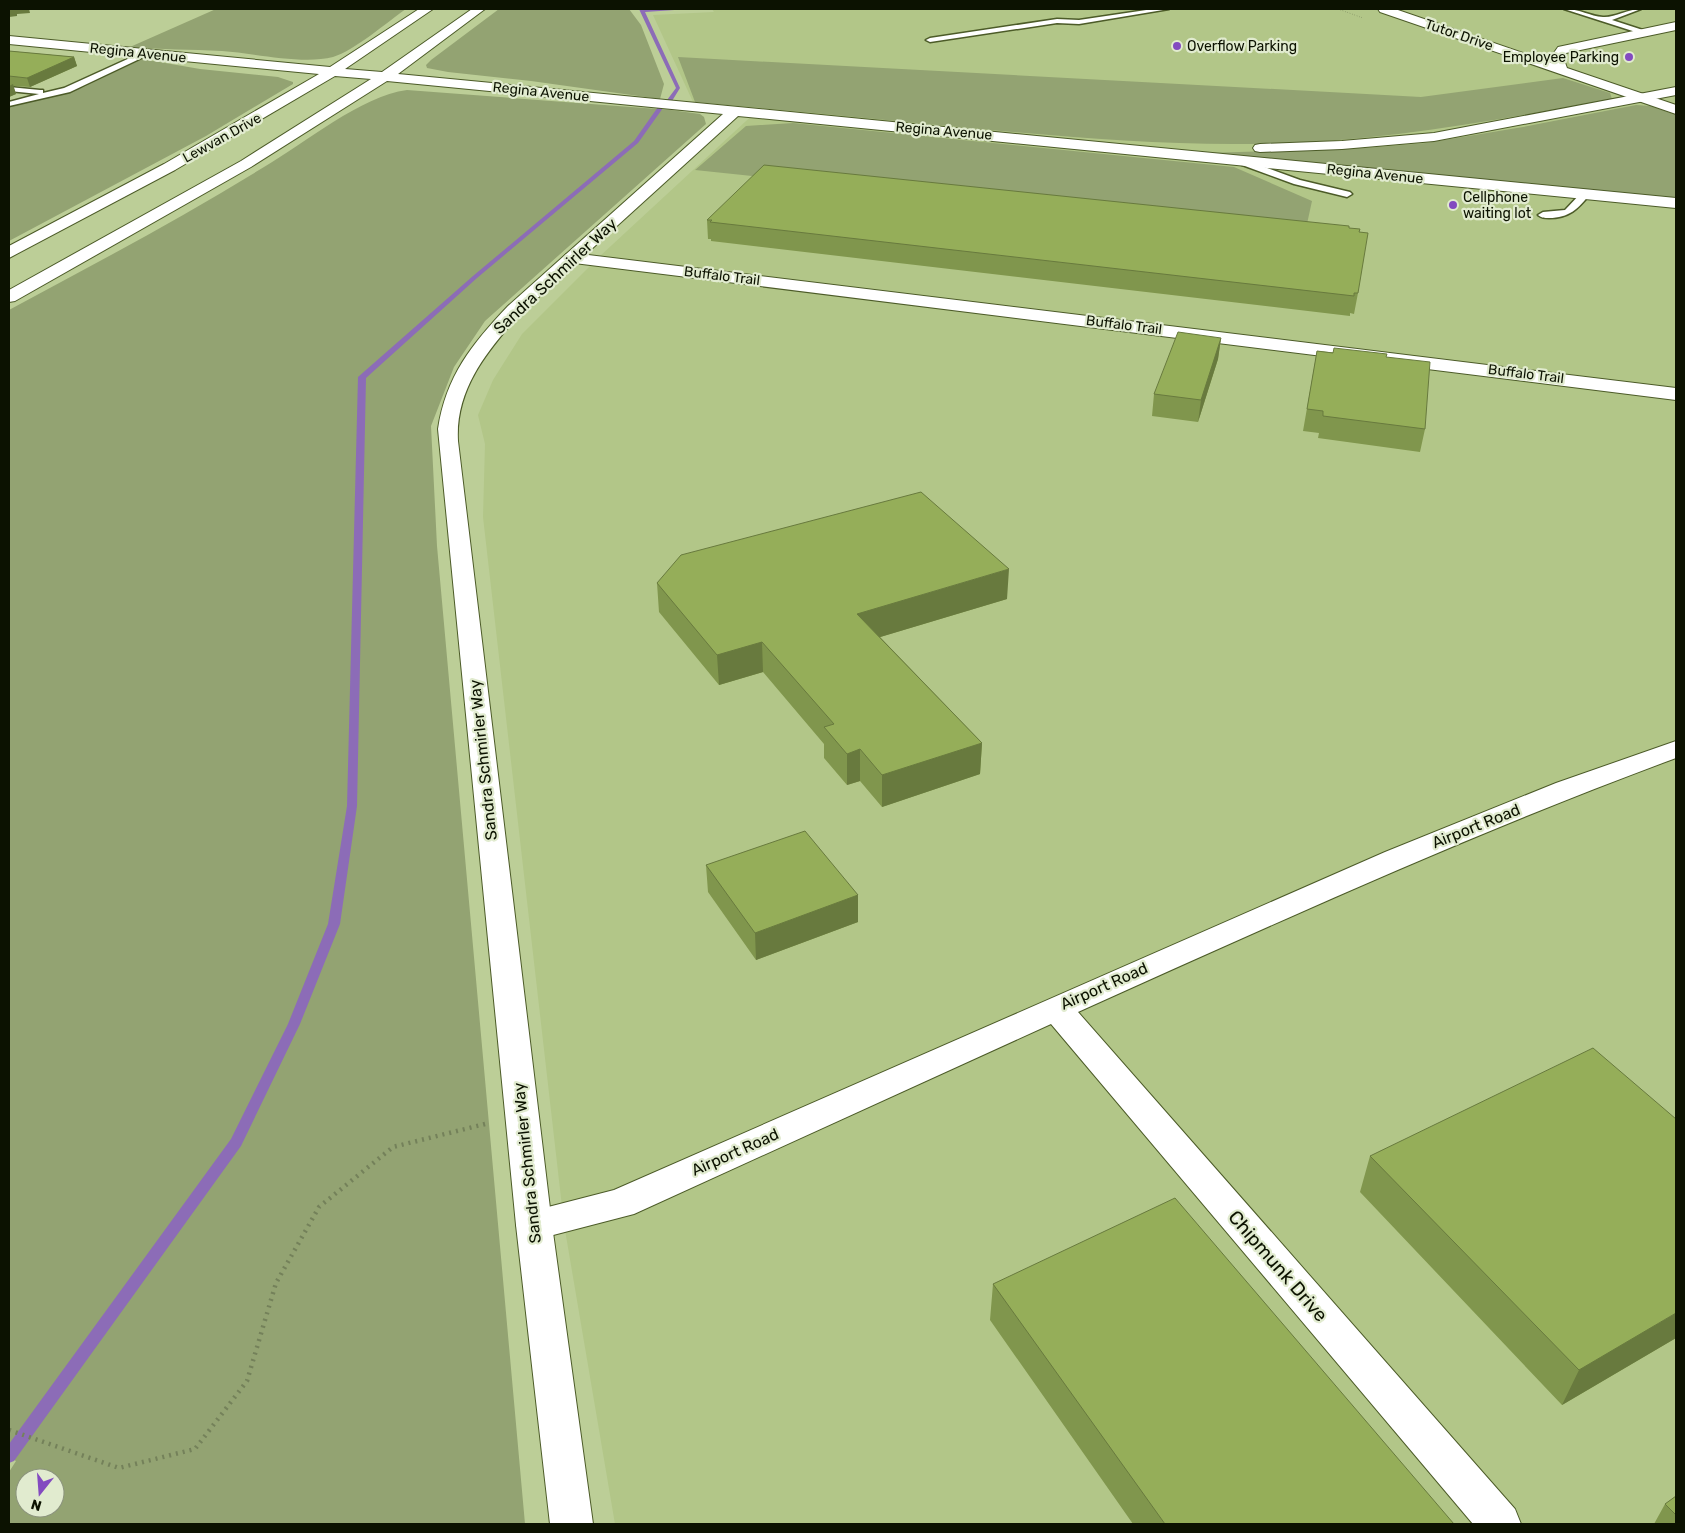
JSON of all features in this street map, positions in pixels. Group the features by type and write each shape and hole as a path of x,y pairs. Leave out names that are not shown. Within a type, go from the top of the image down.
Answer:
{"street":[{"name":"Lewvan Drive","path":"9,253 226,136 333,72 428,9"},
{"name":"Lewvan Drive","path":"9,297 200,190 382,69 479,9"},
{"name":"Tutor Drive","path":"1384,9 1676,110"},
{"path":"425,26 440,14"},
{"path":"1561,70 1557,57 1562,50 1676,26"},
{"name":"Regina Avenue","path":"9,40 333,72 382,69 735,111 1676,203"},
{"name":"Regina Avenue","path":"1073,144 1236,148 1396,141 1473,131 1676,92"},
{"name":"Sandra Schmirler Way","path":"572,1524 534,1225 448,430 455,399 466,369 487,340 514,310 735,111"},
{"name":"Buffalo Trail","path":"572,258 1676,394"},
{"name":"Airport Road","path":"534,1225 621,1203 1394,859 1566,789 1676,749"},
{"name":"Chipmunk Drive","path":"1056,1008 1500,1524"}],"lane":[{"path":"921,36 1121,9"},
{"path":"930,40 1056,22 1079,22 1165,9"},
{"path":"1568,9 1645,32"},
{"path":"1604,20 1638,9"},
{"path":"9,104 54,94 82,84 146,54"},
{"path":"9,89 54,94"},
{"path":"1237,160 1297,182 1347,194"},
{"path":"1543,215 1559,215 1571,211 1585,194"}],"path":[{"path":"9,1430 119,1468 195,1449 248,1381 276,1283 319,1207 393,1147 522,1115"}],"shaded area":[{"path":"216,9 406,9 351,49 333,57 321,59 307,60 222,51 130,47"},
{"path":"499,9 629,9 641,25 664,84 660,99 427,68 426,65 431,60"},
{"path":"712,9 1676,9 1676,1524 615,1524 564,1224 483,517 485,444 478,415 493,380 522,334 599,257 759,109 693,102 653,15 714,12"},
{"path":"678,57 1421,97 1563,78 1610,93 1612,99 1477,123 1386,136 1295,143 1249,144 1139,141 1031,134 695,102"},
{"path":"142,59 200,69 278,77 293,82 293,84 206,136 9,241 9,106 84,87"},
{"path":"407,90 671,110 700,114 704,117 706,124 485,321 454,367 431,426 437,546 525,1524 9,1524 9,1472 16,1461 9,1457 9,310 201,204 371,101"},
{"path":"1636,105 1651,106 1676,115 1676,198 1206,153 1365,148 1426,143 1523,127"},
{"path":"793,123 1234,167 1312,201 1305,233 695,170 746,126"}],"building":[{"path":"9,51 74,57 27,78 9,76"},
{"path":"764,165 1349,226 1349,228 1360,229 1359,232 1368,233 1358,293 1354,293 1354,296 710,222 712,220 707,220"},
{"path":"1178,332 1221,338 1201,400 1154,394"},
{"path":"1334,348 1387,354 1386,357 1430,362 1425,429 1323,416 1323,411 1307,409 1317,351 1333,353"},
{"path":"921,492 1009,569 857,614 982,743 882,775 860,749 847,754 824,727 834,724 762,642 717,655 657,583 681,555"},
{"path":"805,831 858,895 755,933 706,865"},
{"path":"1593,1048 1676,1119 1676,1313 1579,1370 1370,1156"},
{"path":"1175,1198 1454,1524 1165,1524 993,1284"},
{"path":"1676,1496 1676,1515 1665,1504"}],"waterway":[{"path":"641,9 678,88 670,100"},
{"path":"642,11 687,9"},
{"path":"9,1456 236,1142 294,1024 334,924 352,806 362,377 475,277 636,142 660,108"}],"place":[{"name":"Overflow Parking","path":"1177,46"},
{"name":"Employee Parking","path":"1629,57"},
{"name":"Cellphone waiting lot","path":"1453,205"}]}
